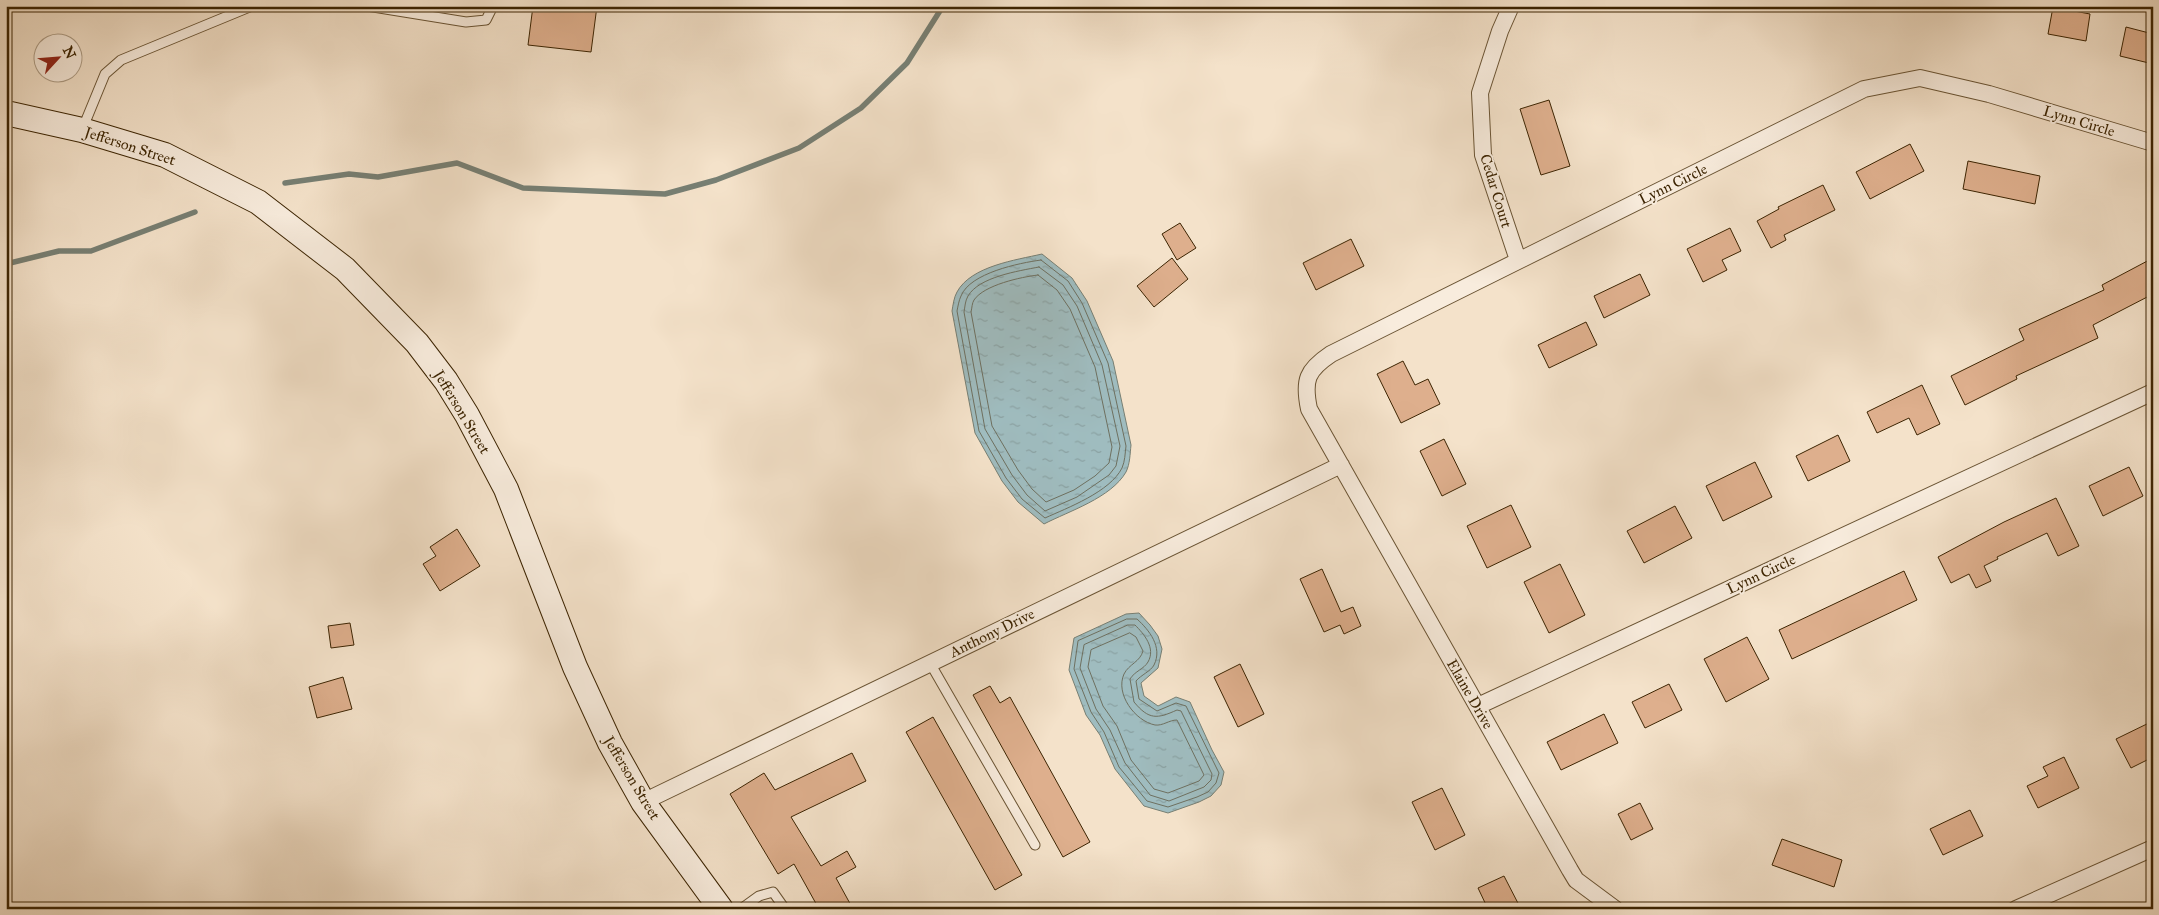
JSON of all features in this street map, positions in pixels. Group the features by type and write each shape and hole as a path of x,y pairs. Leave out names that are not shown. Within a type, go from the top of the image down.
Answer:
{"street":[{"name":"Cedar Court","path":"1511,6 1500,30 1483,84 1481,102 1483,155 1518,260"},
{"name":"Lynn Circle","path":"1341,465 1309,409 1305,391 1307,376 1318,363 1331,354 1518,260 1864,89 1920,78 1989,94 2153,143"},
{"name":"Jefferson Street","path":"6,113 82,130 165,155 258,202 345,269 417,343 446,381 467,414 506,489 587,695 610,743 643,802 721,909"},
{"name":"Lynn Circle","path":"1478,706 2153,392"},
{"name":"Anthony Drive","path":"643,802 1341,465"},
{"name":"Elaine Drive","path":"1341,465 1576,880 1615,909"},
{"path":"2016,909 2153,848"}],"lane":[{"path":"82,130 105,74 120,60 252,6"},
{"path":"367,6 466,22 486,20 493,6"},
{"path":"930,663 1035,845"},
{"path":"741,909 759,896 773,892 785,909"}],"water":[{"path":"1042,254 1072,278 1087,301 1113,361 1131,445 1126,472 1119,481 1089,503 1044,524 1018,502 1002,481 975,433 952,311 957,292 973,276 983,270 1007,262"},
{"path":"1139,613 1158,636 1162,649 1158,668 1141,683 1144,696 1158,706 1176,697 1190,702 1224,772 1221,785 1211,796 1168,813 1144,806 1115,769 1100,735 1086,715 1069,670 1074,638 1126,614"}],"building":[{"path":"533,6 597,6 591,52 528,45"},
{"path":"2053,7 2090,14 2086,41 2048,34"},
{"path":"2126,27 2153,34 2153,64 2120,56"},
{"path":"1549,100 1570,166 1541,175 1520,109"},
{"path":"1910,144 1924,171 1870,199 1856,172"},
{"path":"1968,161 2040,176 2035,204 1963,189"},
{"path":"1823,185 1835,210 1784,235 1786,240 1771,248 1757,221 1779,209 1778,207"},
{"path":"1180,223 1196,248 1177,260 1162,234"},
{"path":"1730,228 1741,251 1722,260 1727,270 1703,282 1687,249"},
{"path":"1351,239 1364,266 1316,290 1303,263"},
{"path":"1172,258 1188,279 1154,307 1137,286"},
{"path":"2153,258 2153,294 2093,325 2098,338 2016,376 2017,379 1965,405 1951,376 2024,340 2019,329 2104,290 2102,285"},
{"path":"1640,274 1650,295 1604,318 1594,296"},
{"path":"1586,322 1597,345 1549,368 1538,345"},
{"path":"1403,361 1415,385 1428,379 1440,404 1401,423 1377,374"},
{"path":"1922,385 1940,424 1917,435 1909,418 1877,433 1867,412"},
{"path":"1838,435 1850,461 1808,481 1796,456"},
{"path":"1444,439 1466,484 1442,496 1420,451"},
{"path":"1755,462 1772,497 1723,521 1706,486"},
{"path":"2129,467 2143,496 2103,516 2089,486"},
{"path":"2056,498 2079,546 2058,556 2047,533 1997,557 1998,559 1984,566 1991,581 1976,588 1969,574 1951,583 1938,557 2004,522"},
{"path":"1511,505 1531,547 1487,568 1467,526"},
{"path":"1675,506 1692,538 1644,563 1627,531"},
{"path":"457,529 480,566 440,591 423,564 436,556 430,547"},
{"path":"1560,564 1585,615 1549,633 1524,582"},
{"path":"1322,569 1341,612 1353,607 1361,626 1344,634 1340,625 1324,632 1300,579"},
{"path":"1904,571 1917,600 1792,659 1779,630"},
{"path":"350,623 354,645 331,648 328,626"},
{"path":"1747,637 1769,679 1726,702 1704,659"},
{"path":"1240,664 1264,714 1238,727 1214,677"},
{"path":"343,677 352,709 317,718 309,687"},
{"path":"1669,684 1682,710 1645,728 1632,702"},
{"path":"990,686 1000,703 1010,697 1090,842 1063,857 973,695"},
{"path":"1604,714 1618,743 1561,770 1547,742"},
{"path":"933,717 1022,875 995,890 906,732"},
{"path":"2153,721 2153,757 2131,768 2116,739"},
{"path":"852,753 866,781 791,817 821,866 847,851 856,867 836,878 853,909 819,909 794,864 778,874 730,794 764,773 775,790"},
{"path":"2064,757 2079,788 2038,808 2027,786 2048,776 2043,767"},
{"path":"1442,788 1465,835 1435,850 1412,802"},
{"path":"1640,803 1653,829 1631,840 1618,814"},
{"path":"1970,810 1983,836 1943,855 1930,829"},
{"path":"1782,839 1842,860 1834,887 1772,865"},
{"path":"1504,876 1521,909 1488,909 1478,888"}],"waterway":[{"path":"285,183 349,174 378,177 457,163 523,188 665,194 716,180 799,148 861,108 907,63 943,6"},
{"path":"6,264 59,251 91,251 195,212"}]}
